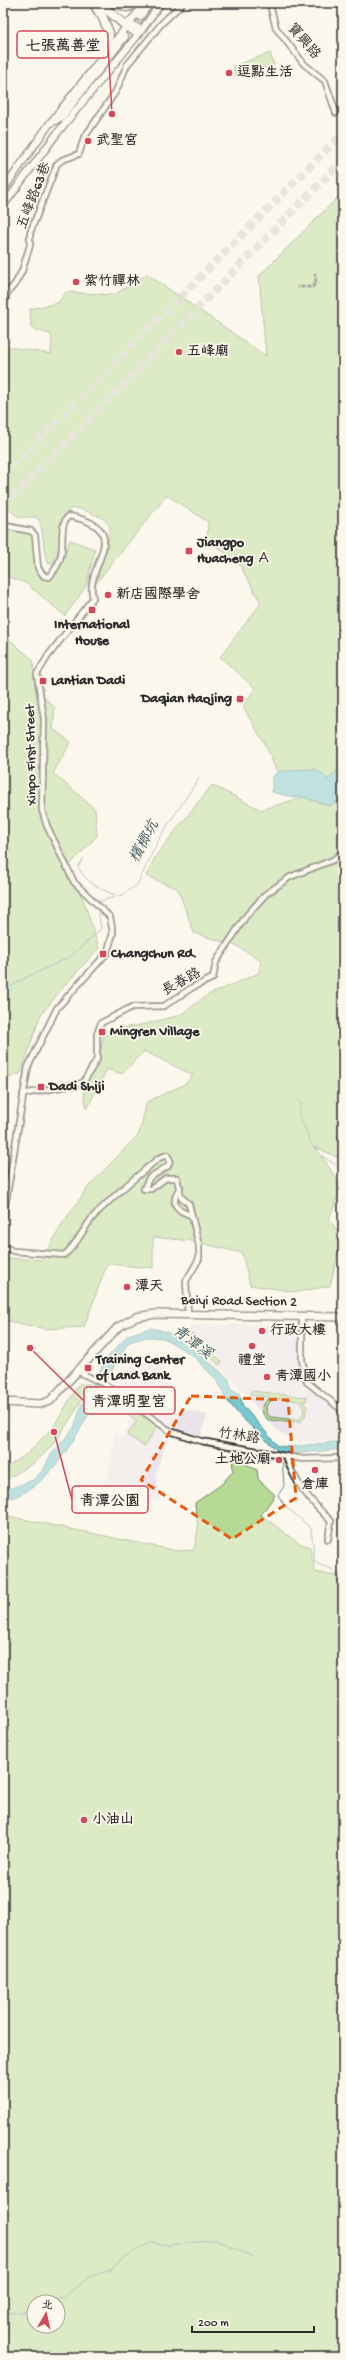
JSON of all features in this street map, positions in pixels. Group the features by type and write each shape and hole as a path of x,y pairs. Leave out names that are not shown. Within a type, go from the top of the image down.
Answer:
{"highway":[{"path":"98,3 109,33 106,53"},
{"path":"98,3 108,13 128,24"},
{"path":"106,3 128,24"},
{"path":"114,3 126,7 140,3"}],"main road":[{"name":"Beiyi Road Section 2","path":"3,1402 40,1404 50,1401 79,1372 118,1327 128,1320 156,1314 343,1317"}],"street":[{"path":"92,3 105,31 106,53"},
{"path":"14,190 4,185 145,3"},
{"path":"140,17 150,3"},
{"path":"3,206 58,132 161,3"},
{"name":"五峰路63巷","path":"3,311 7,293 15,284 22,272 30,245 30,233 54,170 62,160 79,154 84,138 116,92 124,70 154,32 183,3"},
{"name":"寶興路","path":"272,3 271,9 276,28 304,64 325,81 336,113"},
{"path":"128,24 139,32"},
{"path":"50,124 62,117 124,36"},
{"name":"Xinpo First Street","path":"3,524 10,527 31,531 35,535 38,568 44,576 49,577 61,557 63,524 69,516 84,519 98,527 102,533 104,548 92,587 93,598 48,656 38,674 44,719 42,810 47,826 74,882 99,904 110,917 113,933 111,945 107,953 57,1008 28,1067 23,1094"},
{"name":"長春路","path":"23,1094 83,1083 97,1059 97,1034 101,1023 132,1007 164,1006 193,987 213,978 216,962 246,916 266,894 290,877 333,860 343,852"},
{"path":"3,1219 23,1094"},
{"path":"3,1246 19,1252 64,1255 70,1251 85,1226 95,1214 163,1155 169,1157 168,1166 149,1178 144,1189 152,1189 166,1178 174,1177 177,1178 181,1197 189,1204 190,1215 199,1246 200,1259 186,1282 188,1315"},
{"path":"180,1187 174,1198 175,1204 183,1212 190,1215"},
{"path":"302,1317 302,1360 307,1382 343,1411"},
{"name":"竹林路","path":"79,1372 106,1385 170,1431 180,1435 225,1446 303,1459 343,1458"},
{"path":"286,1456 291,1471 310,1500 331,1521 328,1539"}],"highlighted area":[{"path":"191,1396 288,1400 296,1498 232,1539 141,1480"}],"shaded area":[{"name":"青潭國小","path":"296,1324 306,1384 343,1413 343,1439 309,1442 290,1438 277,1430 224,1370 182,1339 188,1333 190,1325"},
{"path":"165,1358 166,1379 170,1385 170,1414 188,1410 207,1415 201,1436 171,1428 111,1385 129,1367 149,1360"},
{"path":"111,1391 167,1432 161,1441 165,1444 156,1473 157,1485 161,1499 121,1513 110,1513 99,1506 104,1496 105,1478 108,1478 115,1434 124,1436 130,1416 110,1401"}],"green space":[{"path":"270,53 274,65 236,77 233,66"},
{"path":"343,192 343,764 328,780 314,769 277,772 265,744 243,707 255,688 220,657 261,603 238,562 207,540 208,522 167,495 96,583 108,545 110,526 103,518 77,508 69,509 64,517 63,537 53,564 48,563 42,528 37,517 18,517 3,504 3,346 51,354 52,335 31,328 30,309 58,303 66,292 114,295 147,274 266,356 259,276"},
{"path":"3,517 11,523 33,528 35,558 42,570 57,574 70,540 95,549 86,586 65,616 26,583 3,575"},
{"path":"3,634 33,660 35,687 55,708 53,729 71,742 53,773 95,809 97,836 66,869 83,899 99,948 64,986 40,1016 21,1073 3,1080"},
{"path":"212,785 261,810 303,797 330,806 343,798 343,1160 315,1147 335,1176 340,1191 329,1219 342,1237 330,1286 297,1292 250,1285 242,1253 192,1241 153,1237 153,1268 107,1264 84,1327 46,1329 3,1320 3,1258 42,1260 63,1223 89,1186 139,1134 147,1102 185,1084 193,1075 144,1051 122,1074 107,1069 87,1109 84,1091 85,1085 95,1067 103,1037 116,1029 146,1024 180,1015 208,995 259,973 261,960 237,946 194,933 178,889 146,876 157,854"},
{"path":"192,1333 222,1362 219,1365 189,1336"},
{"path":"79,1384 90,1384 66,1426 52,1445 35,1462 3,1481 3,1470 28,1453 54,1426"},
{"path":"251,1391 307,1397 306,1401 302,1401 307,1406 305,1417 300,1422 268,1420 263,1414 262,1407 269,1397 250,1395","holes":["274,1398 299,1401 304,1409 299,1420 270,1417 267,1413 266,1406"]},
{"path":"133,1408 158,1426 144,1446 127,1435 137,1421 128,1414"},
{"path":"232,1456 257,1470 258,1479 275,1495 261,1515 298,1543 310,1547 315,1572 335,1576 343,1574 343,2357 3,2357 3,1515 177,1551 194,1550 198,1529 195,1503 222,1484 233,1471"}],"water":[{"path":"343,764 343,798 330,806 303,797 287,796 272,792 272,778 277,772 305,769 312,770 318,771 328,780"},
{"path":"150,1328 167,1332 203,1357 229,1379 231,1390 239,1393 243,1406 278,1446 290,1447 343,1441 343,1449 290,1454 278,1451 241,1417 224,1397 223,1390 215,1378 192,1355 164,1338 147,1337 129,1342 117,1361 91,1410 61,1459 43,1479 24,1493 3,1499 3,1491 33,1480 44,1469 50,1456 74,1428 81,1406 106,1359 128,1335"}],"waterway":[{"name":"檳榔坑","path":"100,901 122,895 137,885 161,835 200,777"},
{"path":"84,858 78,867 81,873 98,887 115,895"},
{"name":"檳榔坑","path":"8,989 19,981 70,957 101,929 98,909"},
{"name":"檳榔坑","path":"3,994 8,989"},
{"path":"298,1099 301,1102 299,1115 312,1146 323,1157 343,1169"},
{"path":"282,1458 284,1486 278,1495 284,1505 311,1528 315,1563 334,1570 343,1582"},
{"path":"66,2295 91,2276 111,2270 124,2257 151,2243 170,2245 217,2240 253,2257"},
{"path":"3,2311 13,2313 26,2312"}],"tunnel":[{"path":"125,37 140,17"},
{"path":"3,476 343,133"},
{"path":"3,507 343,160"}],"railway":[{"path":"298,287 313,287 316,281 315,274"}],"place":[{"name":"逗點生活","path":"229,73"},
{"name":"七張萬善堂","path":"112,114"},
{"name":"武聖宮","path":"88,141"},
{"name":"紫竹禪林","path":"76,282"},
{"name":"五峰廟","path":"179,352"},
{"name":"Jiangpo Huacheng Ａ","path":"189,551"},
{"name":"新店國際學舍","path":"108,595"},
{"name":"International House","path":"92,610"},
{"name":"Lantian Dadi","path":"43,681"},
{"name":"Daqian Haojing","path":"240,699"},
{"name":"Changchun Rd.","path":"103,954"},
{"name":"Mingren Village","path":"102,1032"},
{"name":"Dadi Shiji","path":"41,1087"},
{"name":"潭天","path":"127,1287"},
{"name":"行政大樓","path":"262,1331"},
{"name":"禮堂","path":"252,1346"},
{"name":"青潭明聖宮","path":"30,1348"},
{"name":"Training Center of Land Bank","path":"88,1368"},
{"name":"青潭國小","path":"267,1377"},
{"name":"青潭公園","path":"54,1432"},
{"name":"土地公廟","path":"279,1460"},
{"name":"倉庫","path":"315,1470"},
{"name":"小油山","path":"84,1820"}],"water label":[{"name":"青潭溪","path":"192,1343"}]}
